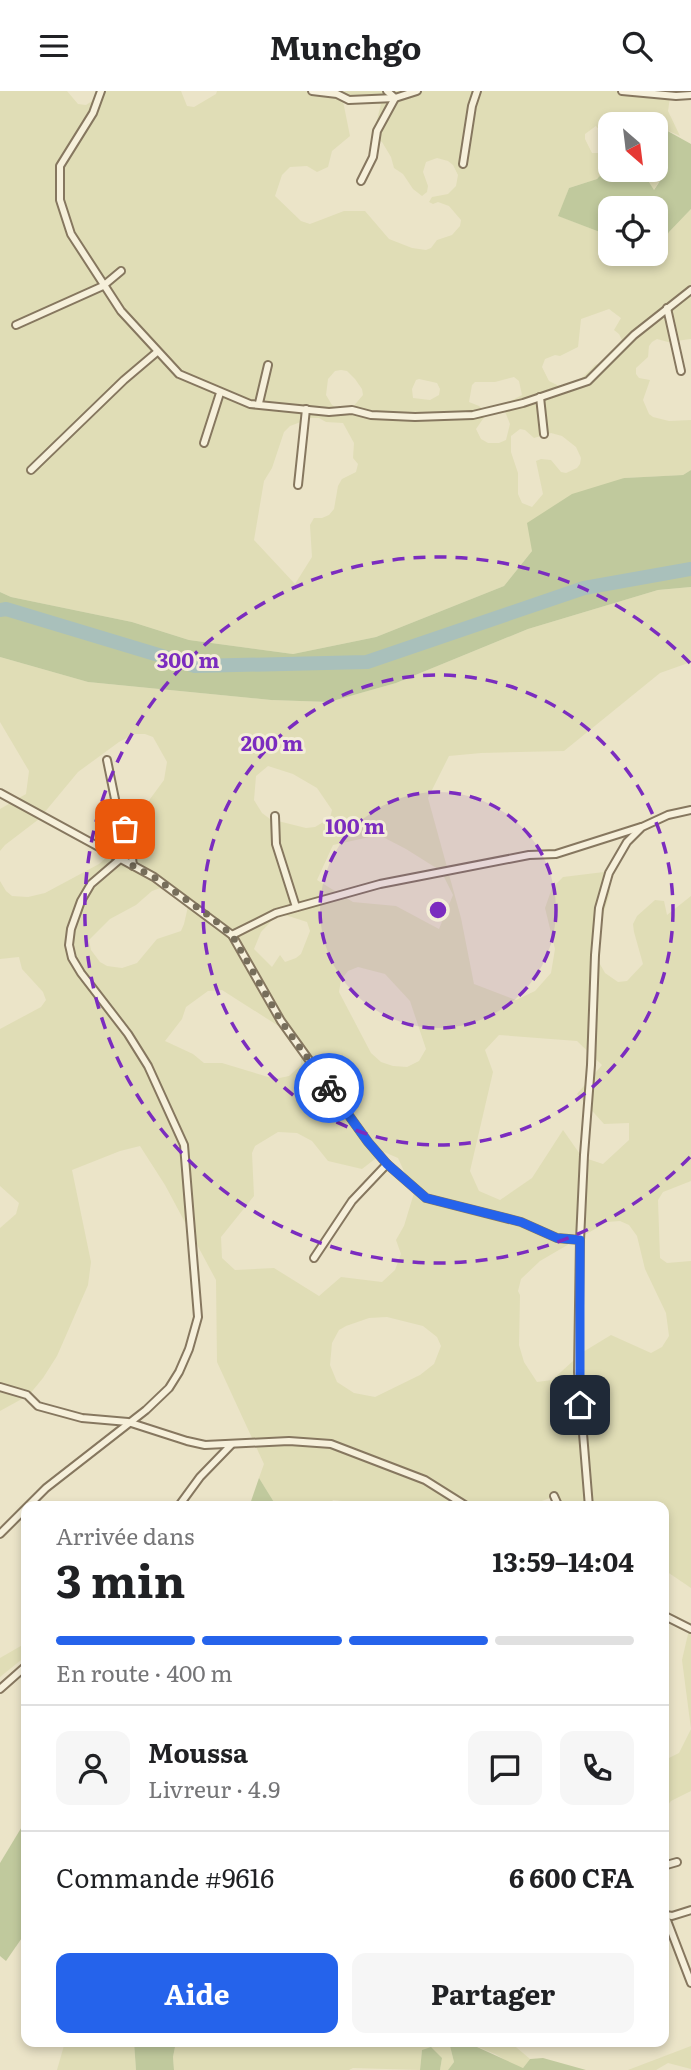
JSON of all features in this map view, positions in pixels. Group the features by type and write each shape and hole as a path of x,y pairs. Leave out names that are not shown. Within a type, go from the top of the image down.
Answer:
{"street":[{"path":"101,91 93,113 60,166 62,209 71,234 121,311 179,374 250,404 328,412 352,410 394,417 474,415 588,381 634,335 691,290"},
{"path":"312,91 337,94 349,100 395,98 417,91"},
{"path":"387,91 395,98"},
{"path":"463,165 472,106 477,91"},
{"path":"622,91 691,95"},
{"path":"360,181 373,157 377,131 395,98"},
{"path":"16,325 103,286 121,271"},
{"path":"667,308 681,370"},
{"path":"31,470 124,380 158,352"},
{"path":"259,403 268,366"},
{"path":"204,443 220,393"},
{"path":"540,397 544,434"},
{"path":"298,485 306,409"},
{"path":"107,760 116,804 131,849 133,866"},
{"path":"0,793 118,860 154,877 232,935 281,1021 368,1142 387,1164 426,1198 521,1222 557,1238 580,1240"},
{"path":"232,935 276,913 380,884 529,855 556,854 593,840 642,827 668,815 691,810"},
{"path":"275,815 276,844 296,907"},
{"path":"589,1501 578,1372 580,1240 592,1065 594,955 599,908 609,873 627,842 642,827"},
{"path":"33,1501 146,1410 175,1380 197,1327 199,1308 184,1145 148,1066 128,1034 81,973 72,958 69,945 71,929 81,901 91,884 118,860"},
{"path":"314,1258 352,1201 387,1164"},
{"path":"0,1387 27,1395 37,1406 71,1415 128,1422 205,1445 289,1441 331,1444 425,1480 458,1501"},
{"path":"182,1501 200,1477 231,1445"},
{"path":"554,1496 556,1501"},
{"path":"0,1534 21,1513"},
{"path":"669,1618 691,1629"},
{"path":"0,1689 21,1671"},
{"path":"669,1864 677,1862"},
{"path":"669,1915 691,1910"},
{"path":"669,1926 691,1983"}],"shaded area":[{"path":"0,91 67,91 78,104 86,105 98,91 181,91 187,106 194,107 217,91 671,91 668,111 680,136 668,131 668,112 598,112 598,128 596,126 585,134 585,139 592,153 598,153 598,178 569,188 559,216 598,231 598,266 668,266 668,234 691,209 691,339 668,342 657,339 652,342 648,357 636,368 636,374 639,378 650,380 643,400 649,414 669,421 691,420 691,470 683,475 624,478 532,551 504,586 376,637 293,654 189,640 132,622 11,597 0,592","holes":["343,101 381,104 373,136 382,142 394,168 403,174 413,189 422,196 427,192 428,186 423,172 426,162 437,158 453,165 458,175 456,186 448,194 432,197 429,202 449,206 461,220 460,226 452,235 437,240 426,250 412,248 389,239 365,211 344,211 310,224 301,221 275,196 282,175 290,167 307,166 317,172 328,167 332,151 350,136","609,309 621,318 614,330 624,344 621,355 595,365 583,377 569,385 559,386 549,381 542,367 545,359 560,356 578,347 581,319","335,371 347,371 362,389 363,395 352,408 341,410 332,405 326,395 328,379","514,377 519,381 522,395 509,402 504,409 510,424 506,440 488,443 481,439 476,429 487,413 469,402 475,382 495,382","416,380 437,383 439,395 430,400 413,398 412,389","311,418 343,423 354,443 353,458 358,464 356,472 342,479 338,486 334,509 329,515 314,518 310,525 312,557 295,584 254,540 264,481 272,468 284,432 290,426","520,429 534,438 551,433 562,436 576,447 581,458 580,464 566,473 561,472 551,460 536,461 543,494 532,507 522,503 518,494 518,473 511,452 511,436"]},
{"path":"648,182 659,182 653,191"},
{"path":"691,587 691,662 660,673 564,751 449,756 428,798 461,918 474,984 516,1000 535,991 551,973 555,949 545,908 552,888 563,877 604,872 610,877 610,893 597,933 597,959 605,973 618,982 627,981 643,964 633,924 637,916 655,900 664,901 667,915 691,896 691,1181 663,1192 658,1200 660,1258 667,1263 691,1261 691,1588 669,1573 669,1501 560,1501 550,1498 542,1501 273,1501 259,1478 264,1464 217,1362 216,1280 165,1185 140,1146 72,1170 91,1262 88,1285 57,1356 43,1378 29,1395 0,1411 0,1228 16,1214 19,1203 0,1186 0,1029 41,1007 46,1000 43,992 22,969 19,957 0,959 0,881 12,896 28,897 45,893 99,864 109,855 164,780 167,762 153,737 135,734 119,742 78,772 39,819 0,851 0,809 26,794 29,771 0,722 0,657 88,682 271,700 329,702 396,683 528,629 658,590","holes":["268,766 293,774 317,788 332,810 330,818 315,827 306,828 270,819 262,813 254,800 256,776","379,835 441,871 453,895 439,929 396,906 353,902 317,880 333,845","172,886 181,898 189,902 181,931 157,939 137,963 122,968 100,962 91,950 89,940 110,919 136,905 152,891","279,913 307,922 310,931 301,954 296,958 285,962 280,955 272,967 254,949 261,932","358,967 385,974 410,1001 426,1049 419,1061 407,1067 393,1066 381,1062 371,1053 339,992 341,980 348,971","222,990 288,1032 301,1050 301,1065 289,1076 275,1079 222,1063 204,1063 193,1054 165,1041 182,1019 186,1007 208,991","499,1035 577,1041 602,1065 577,1094 604,1124 629,1123 629,1140 603,1164 582,1157 563,1130 532,1178 500,1200 479,1191 470,1171 493,1072 485,1050","278,1132 297,1133 312,1141 328,1161 362,1169 384,1152 398,1158 414,1193 404,1226 396,1240 401,1254 395,1270 382,1282 341,1277 319,1296 274,1268 235,1270 222,1258 221,1237 254,1196 252,1153 255,1146","620,1221 629,1225 637,1236 645,1269 666,1313 669,1336 662,1347 651,1353 611,1335 583,1352 552,1380 537,1382 524,1362 519,1345 518,1291 521,1279 540,1261 607,1222","387,1317 423,1326 437,1337 441,1346 434,1364 420,1375 375,1397 354,1393 337,1382 330,1365 332,1343 339,1330 369,1318"]},
{"path":"691,1621 691,1729 682,1660"},
{"path":"21,1646 21,1660 0,1677 0,1658"},
{"path":"691,1729 691,1791 669,1803 669,1758 679,1753"},
{"path":"691,2046 691,2069 668,2063 656,2070 628,2070"},
{"path":"64,2047 134,2047 136,2070 57,2070"},
{"path":"175,2047 450,2047 454,2062 448,2070 440,2070 442,2058 422,2050 420,2070 174,2070"},
{"path":"478,2047 516,2047 530,2059 523,2068"}],"green space":[{"path":"668,131 691,144 691,209 668,234 668,196 598,196 598,231 558,216 569,188 598,178 598,182 649,182 654,190 659,182 668,182"},
{"path":"691,470 691,587 658,590 528,629 396,683 329,702 271,700 88,682 0,657 0,592 11,597 132,622 189,640 293,654 376,637 504,586 532,551 527,523 572,494 624,478 683,475"},
{"path":"259,1478 273,1501 251,1501"},
{"path":"21,1828 21,1939 6,1961 0,1956 0,1863"},
{"path":"134,2047 175,2047 174,2070 136,2070"},
{"path":"431,2047 442,2058 440,2070 420,2070 422,2050"},
{"path":"450,2047 477,2047 523,2068 530,2059 543,2058 586,2070 448,2070 454,2062"}],"waterway":[{"path":"0,610 6,609 195,666 367,662 584,588 691,569"}],"way so far":[{"path":"125,829 133,866 154,877 232,935 251,964 281,1021 329,1088"}],"route":[{"path":"329,1088 387,1164 426,1198 521,1222 557,1238 580,1240 580,1405"}]}
